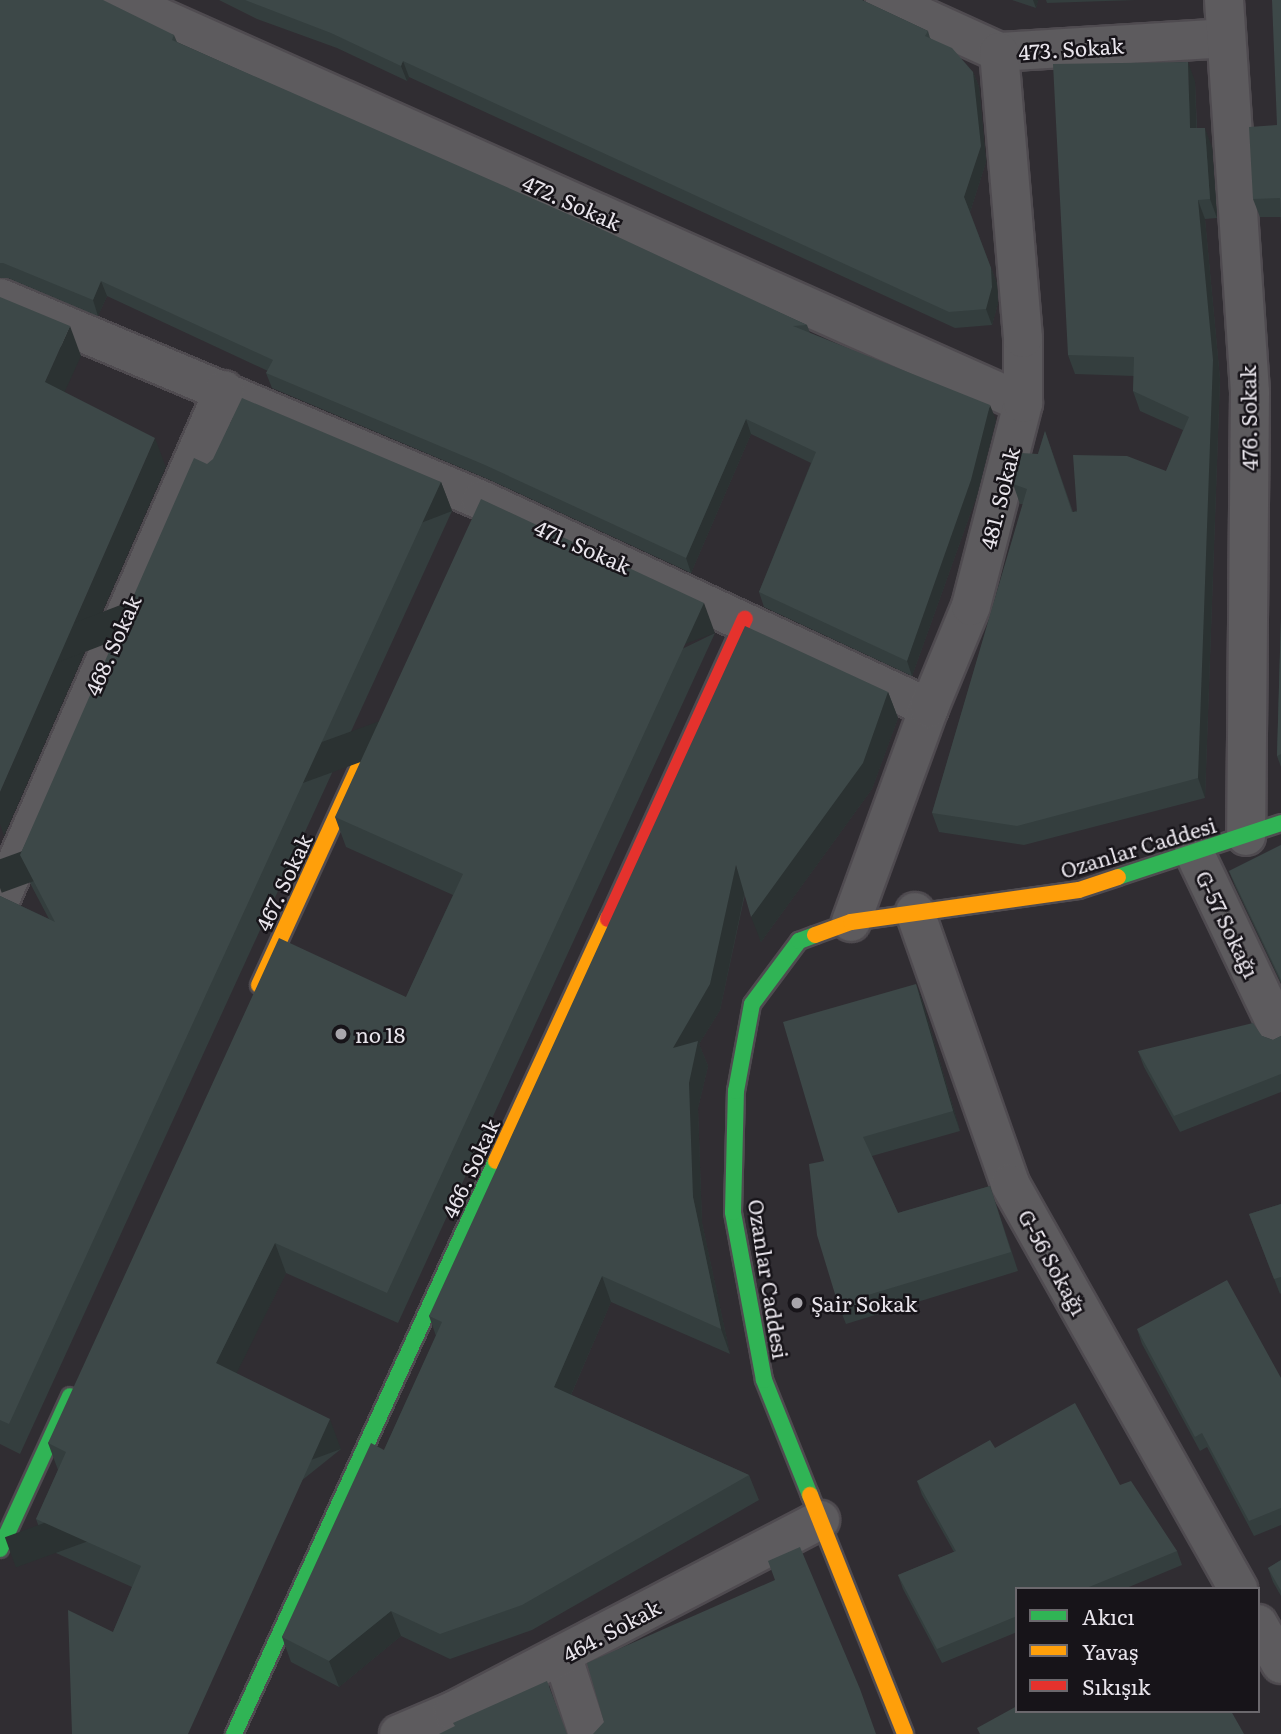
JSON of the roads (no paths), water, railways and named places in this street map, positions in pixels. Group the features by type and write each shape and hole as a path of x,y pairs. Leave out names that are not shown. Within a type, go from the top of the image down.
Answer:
{"street":[{"name":"472. Sokak","path":"121,0 1023,403"},
{"name":"473. Sokak","path":"886,0 999,52 1226,38"},
{"name":"476. Sokak","path":"1224,0 1250,392 1264,830"},
{"name":"481. Sokak","path":"851,922 929,708 971,606 1023,403 1023,338 999,52"},
{"name":"471. Sokak","path":"0,298 224,390 478,506 745,619 929,708"},
{"name":"468. Sokak","path":"0,900 224,390"},
{"name":"466. Sokak","path":"234,1734 745,619"},
{"name":"467. Sokak","path":"249,1006 365,753"},
{"name":"Ozanlar Caddesi","path":"905,1734 764,1380 733,1212 736,1091 752,1004 799,941 851,922 1079,890 1264,830"},
{"name":"G-57 Sokağı","path":"1194,852 1281,1034"},
{"name":"G-56 Sokağı","path":"915,912 1010,1184 1237,1587"},
{"path":"0,1549 75,1385"},
{"name":"464. Sokak","path":"399,1734 562,1655 820,1520"},
{"path":"1260,1627 1281,1664"},
{"path":"562,1655 588,1734"}],"place":[{"name":"no 18","path":"341,1034"},
{"name":"Şair Sokak","path":"797,1303"}]}
